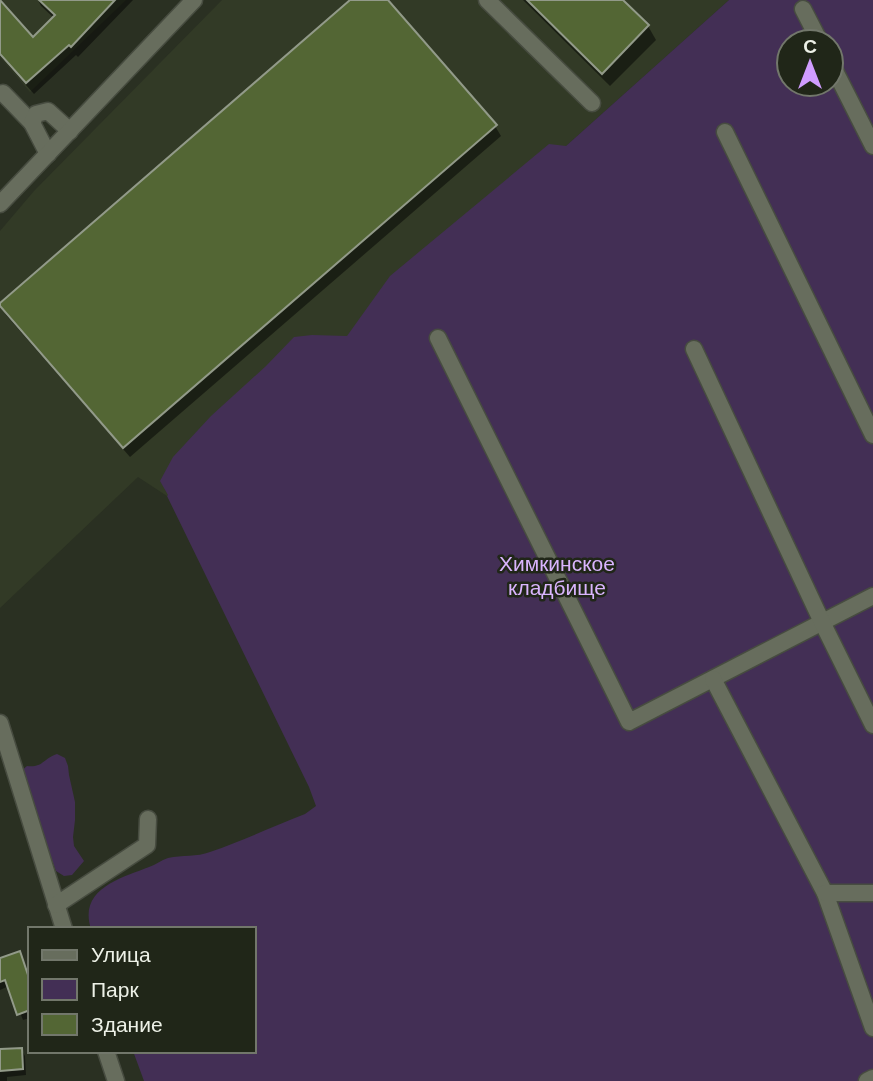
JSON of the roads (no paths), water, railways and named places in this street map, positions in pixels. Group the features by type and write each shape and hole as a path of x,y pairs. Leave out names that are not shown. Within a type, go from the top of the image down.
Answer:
{"street":[{"path":"0,204 194,0"},
{"path":"487,0 592,103"},
{"path":"803,9 813,28"},
{"path":"845,91 873,146"},
{"path":"1,92 32,123 48,154"},
{"path":"32,123 36,114 48,111 70,131"},
{"path":"725,132 873,435"},
{"path":"438,338 629,722 873,596"},
{"path":"694,349 873,725"},
{"path":"713,679 825,893 873,1028"},
{"path":"0,723 63,927"},
{"path":"56,905 147,845 148,819"},
{"path":"825,893 873,893"},
{"path":"107,1053 116,1081"},
{"path":"867,1081 873,1077"}],"park label":[{"name":"Химкинское кладбище","path":"557,575"}]}
